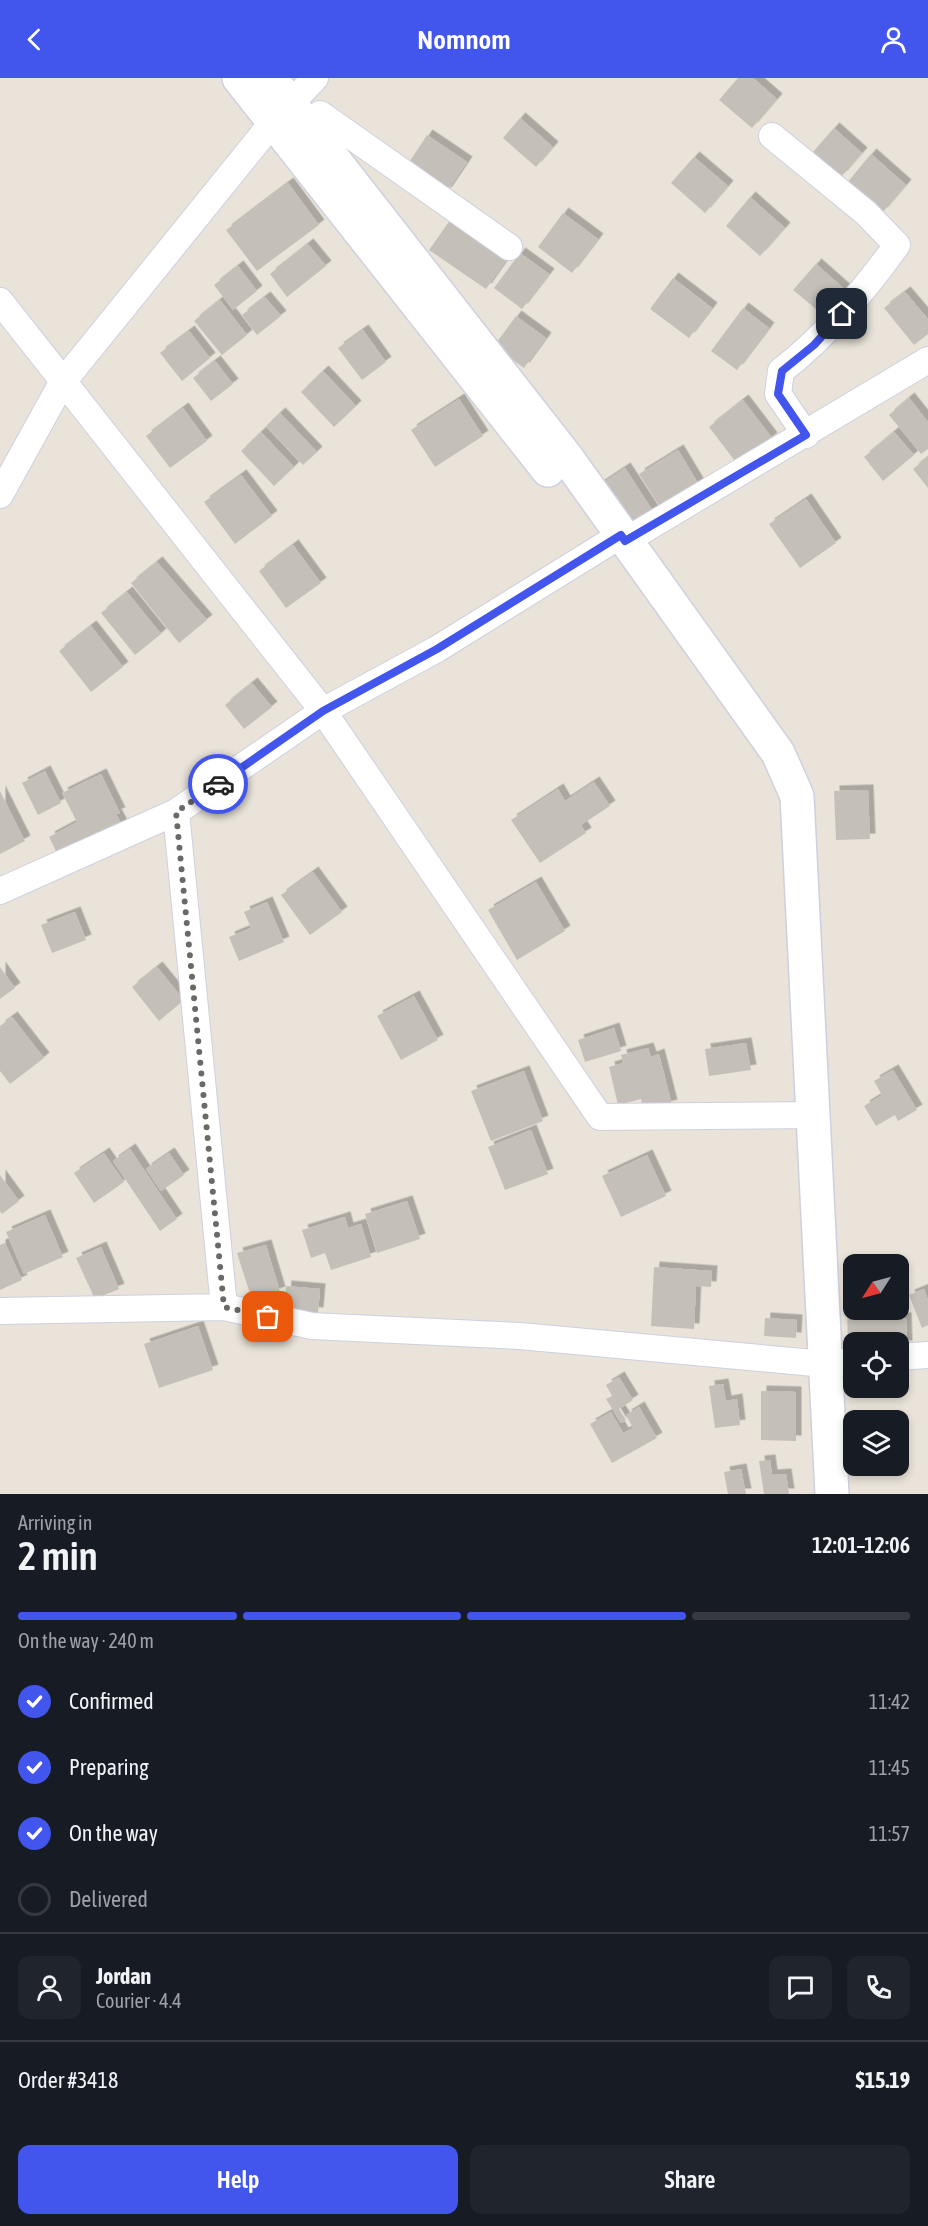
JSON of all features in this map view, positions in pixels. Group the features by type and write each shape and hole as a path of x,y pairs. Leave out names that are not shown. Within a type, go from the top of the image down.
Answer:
{"street":[{"path":"239,78 290,117 320,114 509,247"},
{"path":"270,78 290,117 545,466 623,538 778,753 798,796 815,1115 839,1363 832,1494"},
{"path":"0,495 62,383 290,117 315,78"},
{"path":"772,136 866,213 897,245 869,284 814,345 782,371 778,394 806,435"},
{"path":"0,301 62,383 323,711 600,1117 815,1115"},
{"path":"0,891 176,812 323,711 437,649 623,538 806,435 928,360"},
{"path":"176,812 224,1307"},
{"path":"0,1311 224,1307 312,1326 520,1336 839,1363"},
{"path":"909,1356 928,1355"}],"building":[{"path":"738,78 753,78 777,99 752,128 719,100"},
{"path":"520,118 553,147 536,167 503,138"},
{"path":"834,128 862,153 841,177 813,152"},
{"path":"427,135 467,162 446,193 406,167"},
{"path":"871,154 906,185 882,213 847,183"},
{"path":"694,157 728,186 705,213 671,183"},
{"path":"288,183 319,225 257,271 226,230"},
{"path":"750,197 785,228 760,256 726,226"},
{"path":"563,213 598,239 572,273 538,247"},
{"path":"453,216 509,256 486,289 429,250"},
{"path":"308,244 326,266 287,297 270,274"},
{"path":"520,253 549,274 522,309 494,288"},
{"path":"816,264 850,294 828,319 793,290"},
{"path":"238,266 257,291 233,310 214,285"},
{"path":"673,278 712,308 689,338 650,309"},
{"path":"905,292 928,319 928,334 914,345 884,308"},
{"path":"265,297 281,316 257,335 242,315"},
{"path":"220,300 247,335 222,355 194,321"},
{"path":"743,308 769,328 737,370 711,351"},
{"path":"516,316 546,338 524,368 494,346"},
{"path":"363,330 386,362 362,380 338,348"},
{"path":"189,331 210,358 182,381 160,353"},
{"path":"215,361 233,384 211,401 193,378"},
{"path":"323,371 356,406 334,427 301,392"},
{"path":"909,398 928,422 928,449 921,454 889,415"},
{"path":"459,399 483,436 435,467 411,430"},
{"path":"743,400 772,438 738,465 709,427"},
{"path":"183,408 207,441 170,468 146,436"},
{"path":"280,413 317,452 303,465 266,426"},
{"path":"261,432 294,467 274,486 241,451"},
{"path":"894,432 914,455 883,481 864,457"},
{"path":"678,450 699,485 661,509 639,474"},
{"path":"928,457 928,488 913,469"},
{"path":"625,468 653,511 626,529 598,486"},
{"path":"241,475 272,516 235,544 204,502"},
{"path":"806,499 836,543 800,568 769,524"},
{"path":"293,545 321,583 286,608 259,571"},
{"path":"157,562 207,620 179,643 131,583"},
{"path":"127,592 161,634 135,655 101,613"},
{"path":"91,626 123,667 91,692 59,651"},
{"path":"252,683 272,707 244,729 225,705"},
{"path":"45,771 61,803 38,815 22,783"},
{"path":"101,774 120,813 116,814 123,827 60,859 49,837 77,822 62,793"},
{"path":"594,782 610,806 581,825 586,833 540,863 511,820 558,789 565,801"},
{"path":"868,790 870,839 836,840 834,791"},
{"path":"0,791 25,841 0,854"},
{"path":"313,872 342,912 310,935 281,895"},
{"path":"536,882 565,931 517,960 488,910"},
{"path":"267,902 284,942 239,961 229,937 251,928 244,912"},
{"path":"75,912 86,940 52,953 41,925"},
{"path":"0,967 15,988 0,999"},
{"path":"157,967 184,1000 159,1021 132,987"},
{"path":"414,996 438,1040 401,1060 377,1016"},
{"path":"12,1017 44,1058 10,1084 0,1071 0,1026"},
{"path":"614,1028 621,1051 585,1062 578,1040"},
{"path":"746,1043 751,1070 709,1076 705,1049"},
{"path":"648,1048 651,1057 659,1054 672,1105 644,1112 641,1099 618,1105 609,1067 623,1063 621,1055"},
{"path":"893,1070 917,1110 898,1121 895,1115 876,1126 864,1106 882,1095 874,1081"},
{"path":"524,1071 543,1121 491,1141 471,1091"},
{"path":"531,1130 548,1174 505,1190 488,1147"},
{"path":"130,1149 177,1219 160,1231 113,1161"},
{"path":"104,1153 124,1182 94,1203 74,1173"},
{"path":"169,1153 184,1175 161,1191 146,1169"},
{"path":"647,1155 666,1196 621,1217 602,1176"},
{"path":"0,1175 19,1201 2,1214 0,1211"},
{"path":"407,1201 420,1239 377,1253 365,1214"},
{"path":"45,1215 63,1257 24,1274 6,1232"},
{"path":"345,1217 348,1228 361,1224 371,1257 331,1270 325,1253 311,1258 302,1230"},
{"path":"5,1243 22,1280 0,1290 0,1245"},
{"path":"266,1245 280,1292 252,1300 237,1253"},
{"path":"101,1247 119,1289 95,1299 76,1258"},
{"path":"654,1267 712,1271 711,1287 696,1286 694,1329 651,1326"},
{"path":"286,1286 320,1289 318,1313 284,1309"},
{"path":"924,1289 928,1300 928,1325 922,1328 909,1295"},
{"path":"765,1318 797,1320 796,1338 764,1336"},
{"path":"847,1320 906,1320 906,1332 848,1332"},
{"path":"198,1326 213,1370 159,1388 144,1344"},
{"path":"619,1377 633,1400 619,1409 626,1420 621,1423 606,1399 612,1396 606,1385"},
{"path":"723,1384 726,1401 737,1399 740,1425 715,1428 709,1386"},
{"path":"761,1391 796,1392 796,1441 761,1440"},
{"path":"639,1407 657,1438 612,1463 590,1424 611,1412 623,1433 633,1428 626,1415"},
{"path":"770,1460 772,1475 786,1474 789,1494 764,1494 759,1461"},
{"path":"741,1469 746,1494 728,1494 724,1472"}],"way so far":[{"path":"218,784 176,812 224,1307 268,1317"}],"route":[{"path":"218,784 323,711 437,649 621,535 625,541 806,435 778,394 782,371 814,345 842,314"}]}
